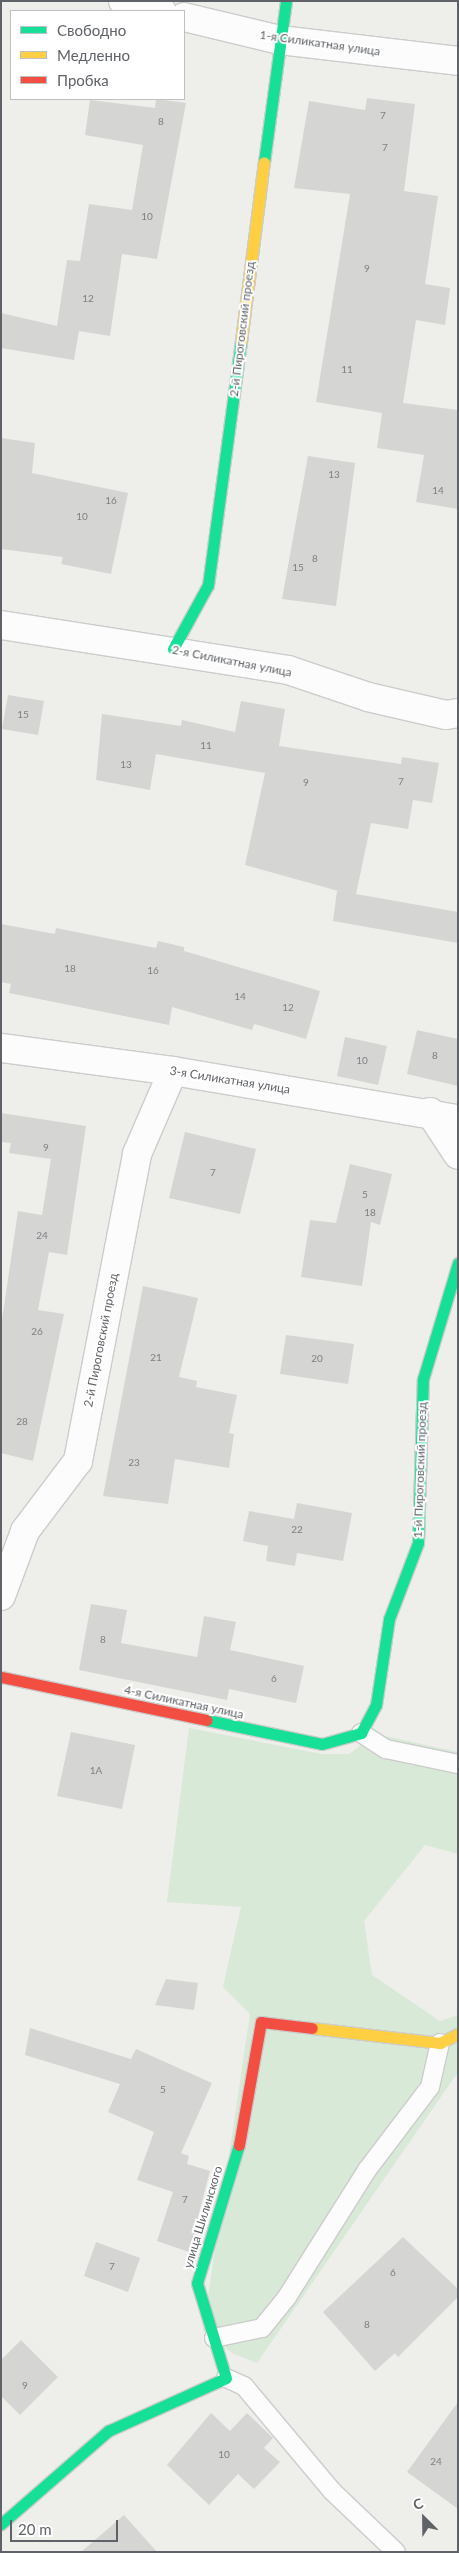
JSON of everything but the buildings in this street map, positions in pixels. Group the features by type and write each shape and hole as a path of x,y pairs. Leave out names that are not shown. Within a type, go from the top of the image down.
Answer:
{"street":[{"path":"123,1 158,10"},
{"name":"2-й Пироговский проезд","path":"174,649 208,585 286,1"},
{"name":"1-я Силикатная улица","path":"185,17 280,40 458,61"},
{"name":"2-я Силикатная улица","path":"1,625 174,649 288,670 368,697 446,715 458,713"},
{"name":"3-я Силикатная улица","path":"1,1048 173,1071 430,1112 458,1119"},
{"name":"2-й Пироговский проезд","path":"1,1596 25,1531 78,1461 137,1154 173,1071"},
{"path":"430,1112 458,1155"},
{"name":"1-й Пироговский проезд","path":"361,1733 376,1704 388,1619 418,1542 423,1379 458,1263"},
{"name":"4-я Силикатная улица","path":"1,1677 322,1744 361,1733"},
{"name":"улица Шилинского","path":"226,2378 197,2283 236,2154 261,2022 440,2043"},
{"path":"440,2043 458,2034"},
{"path":"2,2521 108,2431 226,2378"}],"lane":[{"path":"361,1733 386,1749 458,1764"},
{"path":"214,2338 262,2328 287,2297 367,2170 430,2087 440,2043"},
{"path":"226,2378 244,2386 332,2491 396,2552"}],"green space":[{"path":"189,1728 322,1754 349,1754 376,1734 458,1752 458,1854 425,1845 364,1921 372,1975 440,2021 458,2015 458,2072 257,2363 232,2353 203,2330 250,2014 223,1987 241,1907 167,1902"}],"traffic: fast":[{"path":"264,162 286,1"},
{"path":"173,649 208,585 241,341"},
{"path":"207,1720 322,1744 361,1733 376,1705 389,1619 418,1543 423,1379 458,1263"},
{"path":"1,2524 108,2431 226,2378 197,2283 239,2145"}],"traffic: slow":[{"path":"241,341 264,162"},
{"path":"312,2028 440,2043 458,2034"}],"traffic: jam":[{"path":"1,1677 207,1720"},
{"path":"239,2145 261,2022 312,2028"}]}
